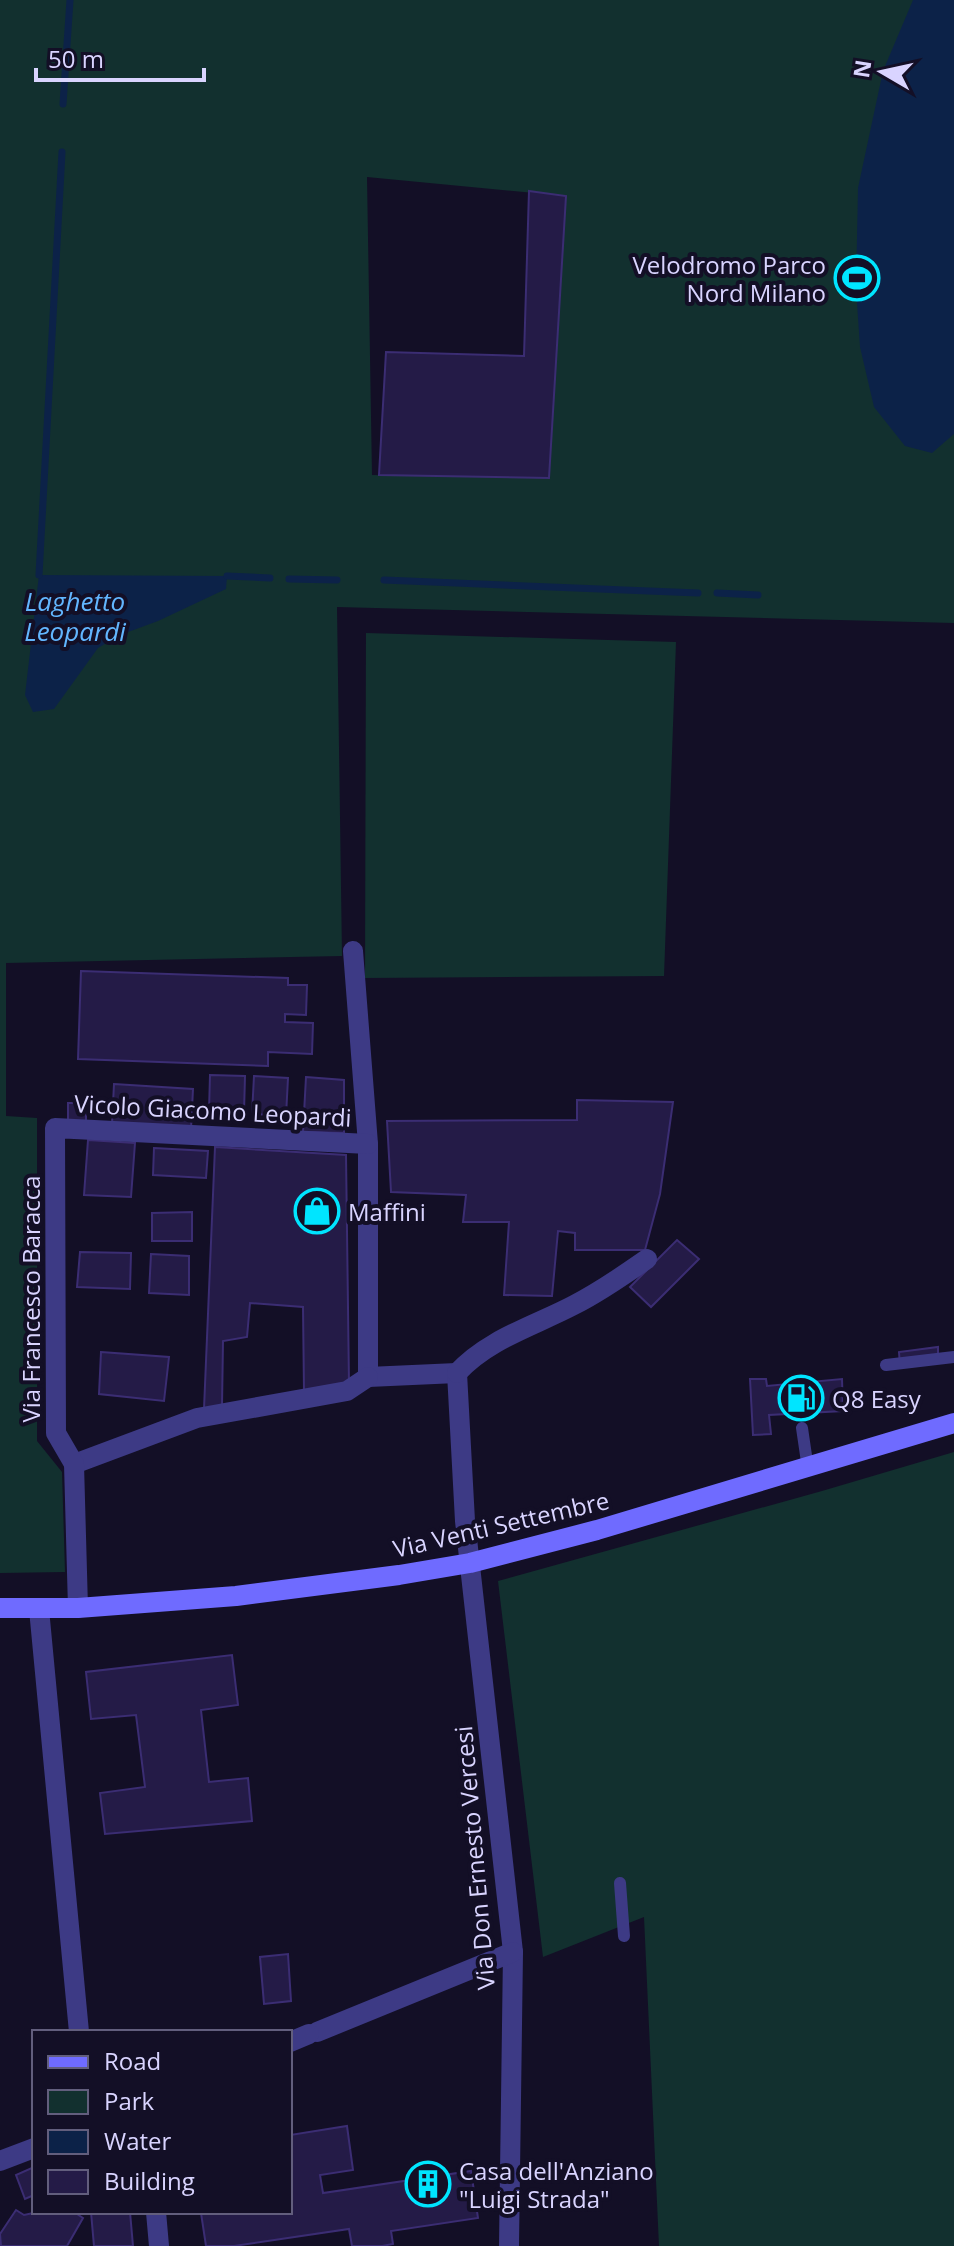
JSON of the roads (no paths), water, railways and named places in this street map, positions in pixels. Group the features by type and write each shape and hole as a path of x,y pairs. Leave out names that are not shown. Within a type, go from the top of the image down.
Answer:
{"street":[{"path":"353,951 368,1144 368,1377"},
{"name":"Vicolo Giacomo Leopardi","path":"55,1128 368,1144"},
{"name":"Via Francesco Baracca","path":"55,1128 56,1433 74,1464 78,1608"},
{"path":"74,1464 197,1418 347,1391 368,1377 457,1373 467,1362 511,1334 574,1305 647,1259"},
{"name":"Via Don Ernesto Vercesi","path":"457,1373 465,1521 513,1952 509,2246"},
{"name":"Via Venti Settembre","path":"0,1608 78,1608 236,1596 470,1563 808,1469 954,1423"},
{"path":"39,1609 79,2030"},
{"path":"305,2036 513,1952"},
{"path":"0,2161 32,2149"},
{"path":"156,2214 159,2246"}],"lane":[{"path":"886,1365 954,1357"},
{"path":"802,1428 808,1469"},
{"path":"620,1883 624,1936"}],"water":[{"path":"913,0 954,0 954,434 932,453 905,446 874,407 860,347 856,288 858,188 883,71"},
{"name":"Laghetto Leopardi","path":"39,575 227,576 226,589 120,635 98,648 54,709 33,712 25,695"}],"waterway":[{"path":"63,104 70,0"},
{"path":"39,575 62,152"},
{"path":"227,576 270,578"},
{"path":"289,579 337,580"},
{"path":"384,580 698,593"},
{"path":"717,593 758,595"}],"place":[{"name":"Velodromo Parco Nord Milano","path":"857,278"},
{"name":"Maffini","path":"317,1211"},
{"name":"Q8 Easy","path":"801,1398"},
{"name":"Casa dell'Anziano \"Luigi Strada\"","path":"428,2184"}]}
